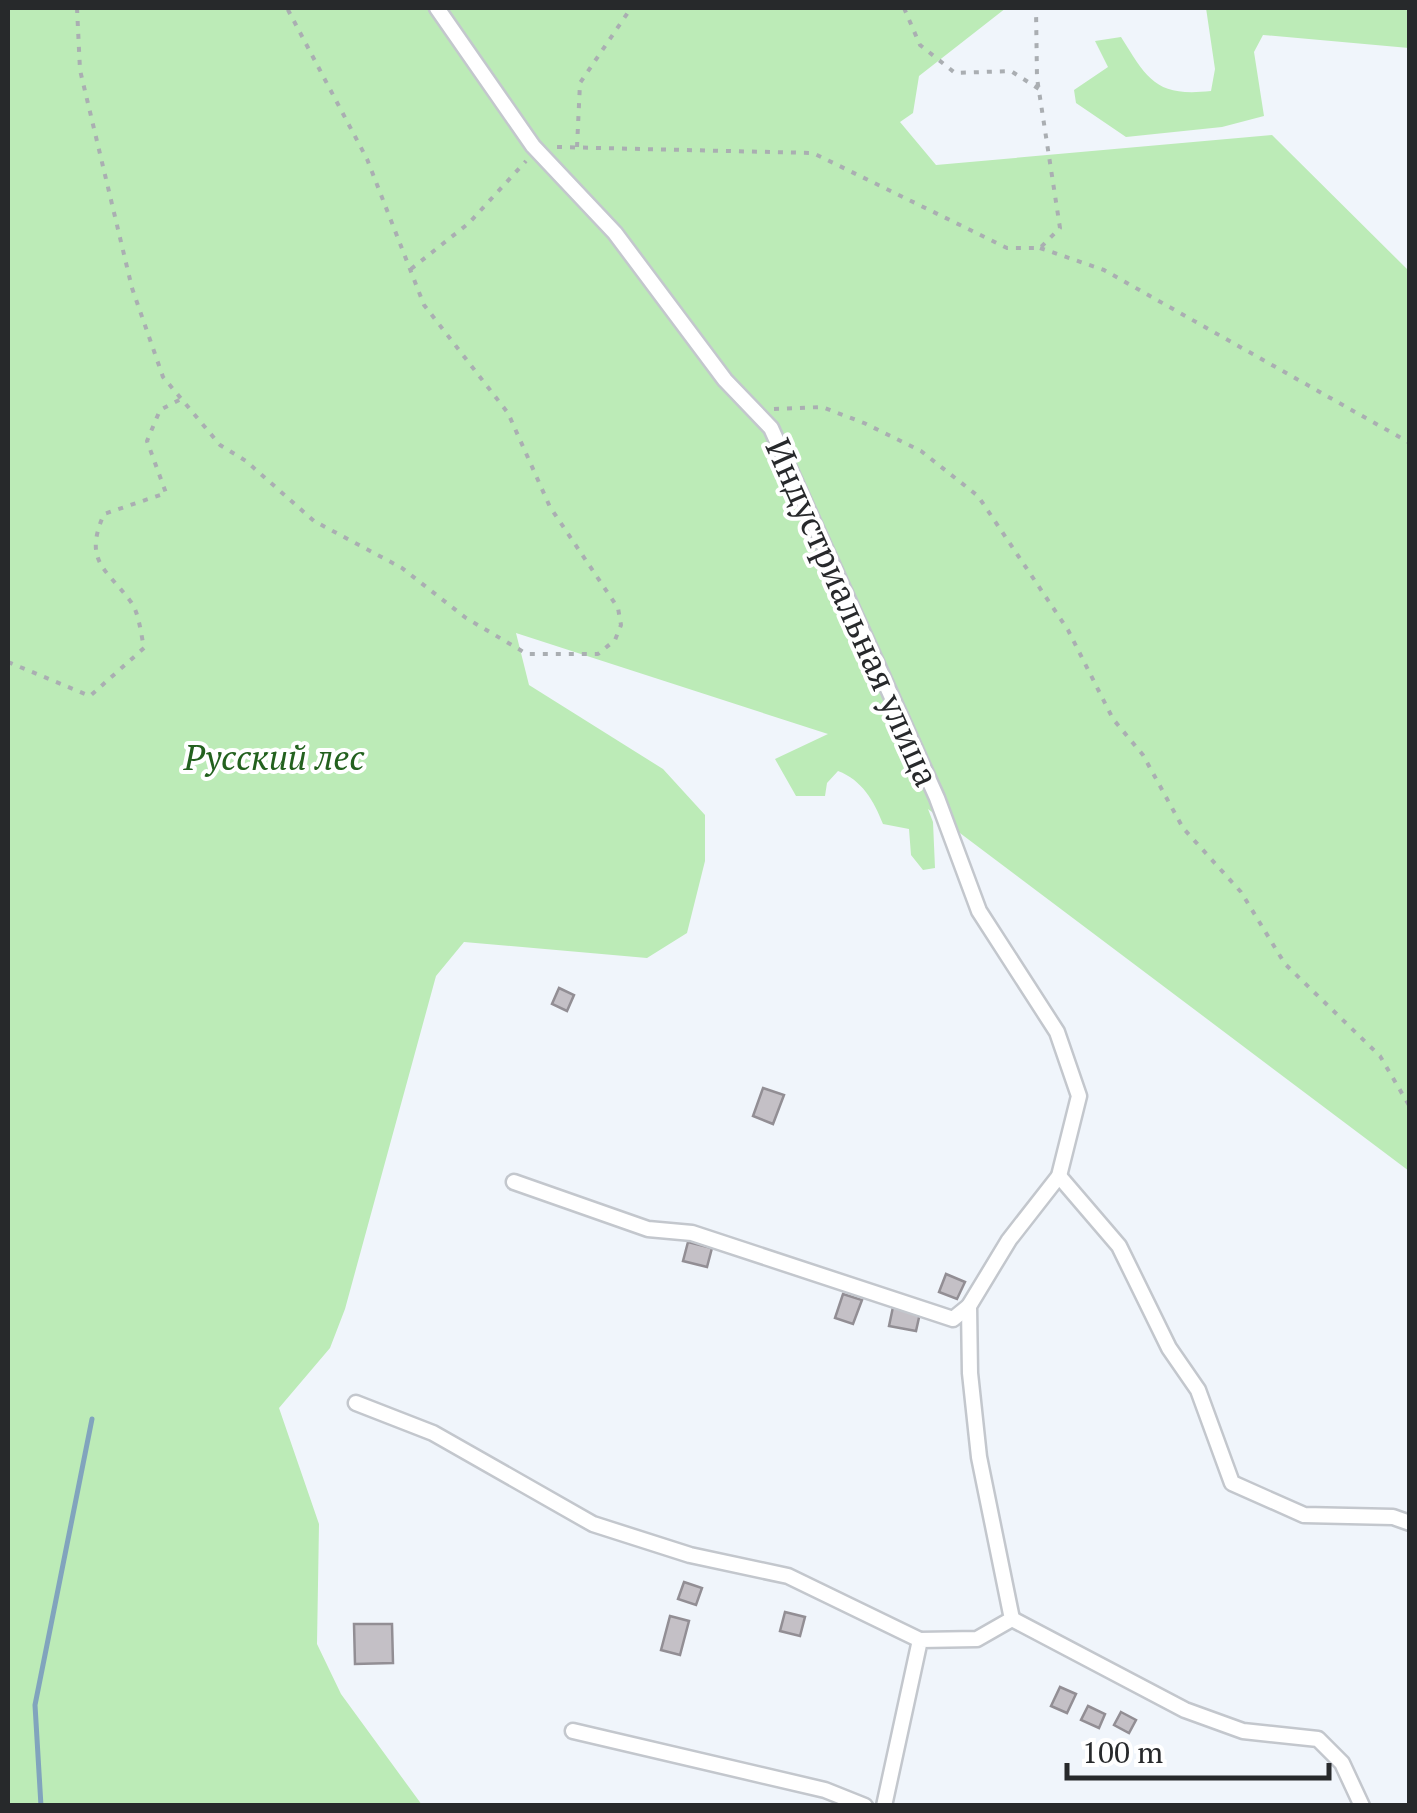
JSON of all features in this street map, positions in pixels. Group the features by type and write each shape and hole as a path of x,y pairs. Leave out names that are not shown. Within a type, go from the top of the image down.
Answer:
{"street":[{"name":"Индустриальная улица","path":"437,8 533,146 615,233 725,380 771,428 937,798 979,911 1057,1032 1079,1096 1059,1176"},
{"path":"514,1182 648,1228 692,1233 953,1320 969,1306 1008,1240 1059,1176 1119,1246 1169,1348 1198,1390 1232,1484 1304,1514 1394,1517 1410,1523"},
{"path":"969,1306 970,1374 979,1457 1012,1619"},
{"path":"356,1404 433,1433 593,1524 690,1554 788,1576 920,1640 977,1639 1012,1619"},
{"path":"1012,1619 1186,1710 1243,1731 1318,1740 1342,1764 1362,1806"},
{"path":"884,1806 920,1640"},
{"path":"572,1732 787,1781 865,1806"}],"path":[{"path":"77,8 80,70 132,288 163,377 220,444 246,460 314,522 402,568 466,618 527,654 598,654 615,640 622,625 618,608 550,507 508,413 424,305 366,159 287,8"},
{"path":"577,147 580,83 631,8"},
{"path":"904,8 920,45 955,73 1010,71 1039,89"},
{"path":"1036,8 1039,89 1060,228 1040,248"},
{"path":"411,269 469,223 526,162 533,146 812,153 1007,248 1040,248 1104,270 1410,443"},
{"path":"8,662 90,696 144,648 133,604 111,583 95,554 95,535 104,514 166,492 147,440 160,410 182,398"},
{"path":"754,410 822,407 864,423 921,451 978,496 1068,630 1113,718 1142,755 1183,828 1240,892 1285,964 1380,1056 1410,1108"}],"green space":[{"name":"Русский лес","path":"8,8 1006,8 919,76 913,113 900,122 936,165 1272,135 1409,271 1409,1171 928,809 933,822 935,868 923,870 911,855 909,829 883,824 866,792 846,775 838,771 827,783 825,796 796,796 775,759 828,734 516,633 529,685 663,769 705,815 705,861 687,933 647,958 464,942 436,976 345,1309 330,1348 279,1408 319,1524 317,1644 341,1694 422,1805 8,1806"},
{"path":"1206,8 1409,8 1409,48 1263,35 1254,52 1264,116 1222,127 1126,137 1076,103 1074,90 1108,67 1095,41 1121,37 1147,75 1165,88 1211,91 1215,69"}],"building":[{"path":"559,988 574,995 567,1011 552,1004"},
{"path":"763,1088 784,1095 773,1124 753,1116"},
{"path":"688,1242 712,1248 707,1267 683,1261"},
{"path":"946,1274 965,1282 957,1299 939,1292"},
{"path":"843,1294 862,1300 853,1324 835,1318"},
{"path":"893,1307 920,1313 916,1331 889,1326"},
{"path":"684,1582 702,1588 696,1605 678,1599"},
{"path":"785,1612 805,1617 800,1636 780,1631"},
{"path":"670,1616 689,1621 680,1655 661,1650"},
{"path":"354,1624 392,1624 393,1663 355,1664"},
{"path":"1060,1687 1076,1694 1067,1713 1051,1706"},
{"path":"1088,1706 1105,1714 1099,1728 1081,1720"},
{"path":"1121,1712 1136,1720 1129,1733 1114,1725"}],"waterway":[{"path":"41,1806 35,1705 92,1419"}]}
